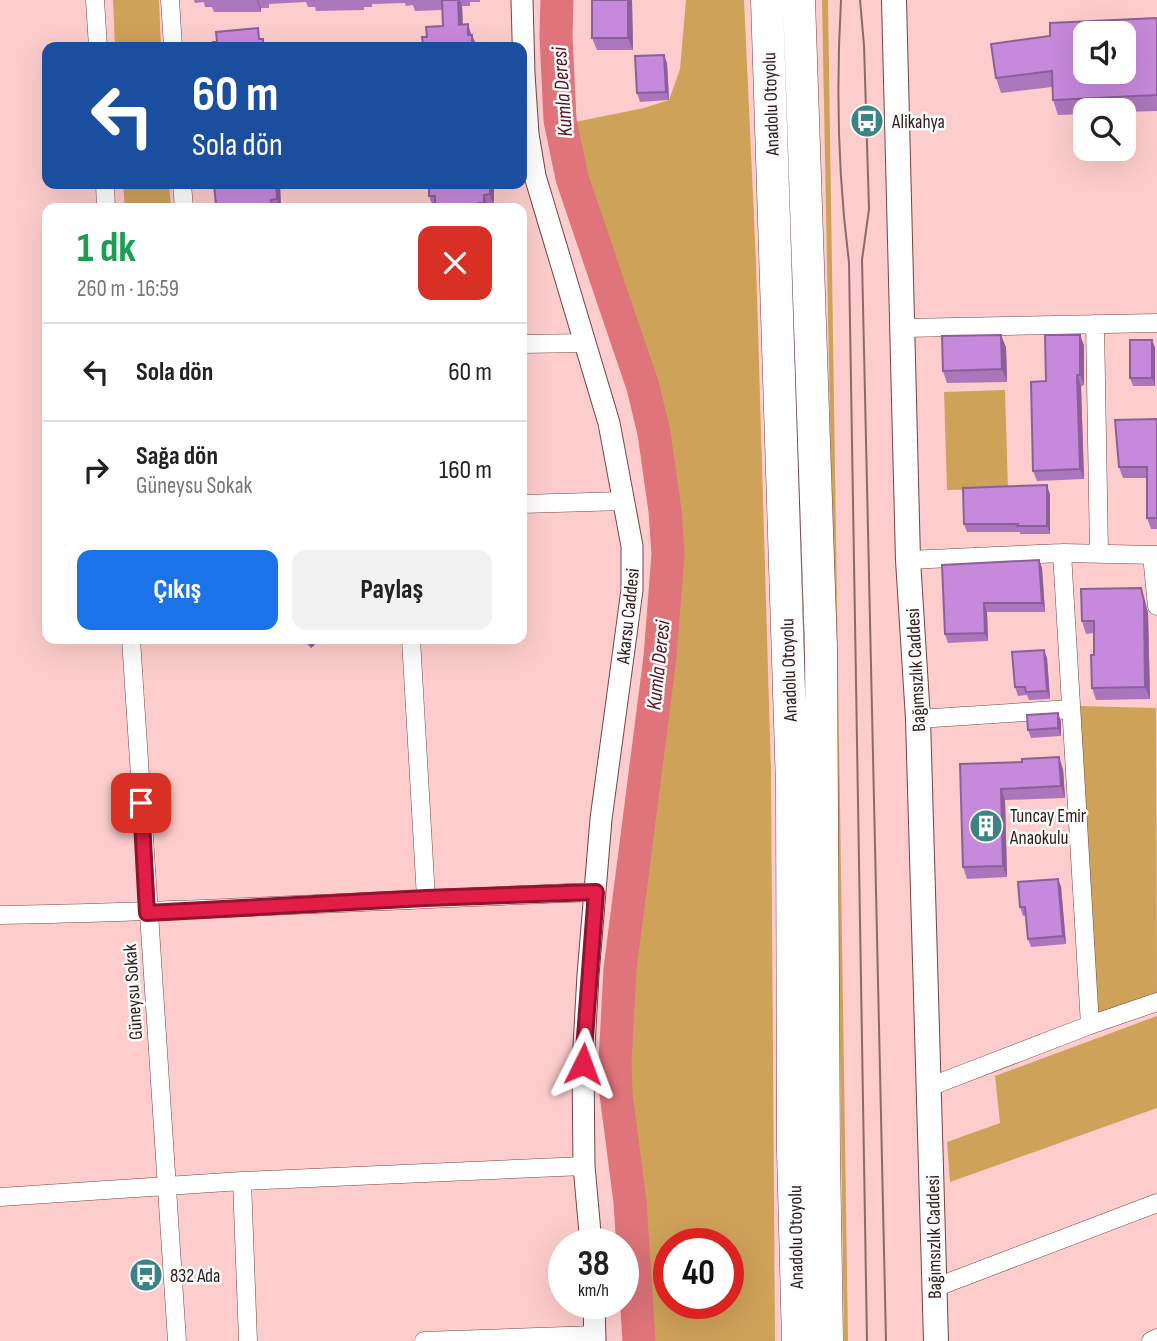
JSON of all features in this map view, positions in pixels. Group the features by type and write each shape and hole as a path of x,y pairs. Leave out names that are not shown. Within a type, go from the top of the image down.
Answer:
{"highway":[{"name":"Anadolu Otoyolu","path":"767,0 792,785 793,1151 798,1341"},
{"name":"Anadolu Otoyolu","path":"799,0 821,648 827,1341"}],"main road":[{"name":"Bağımsızlık Caddesi","path":"894,0 908,560 918,719 936,1341"}],"street":[{"path":"95,0 98,42"},
{"path":"170,0 173,42"},
{"name":"Akarsu Caddesi","path":"522,0 523,42"},
{"name":"Akarsu Caddesi","path":"527,118 535,176 609,423 632,546 632,590 601,819 583,1064 584,1166 590,1228"},
{"path":"904,328 1157,323"},
{"path":"1095,324 1099,553"},
{"path":"527,344 586,343"},
{"path":"527,505 624,501"},
{"path":"1062,553 1090,1025"},
{"path":"908,560 1062,553 1154,555 1157,606"},
{"name":"Güneysu Sokak","path":"131,644 177,1341"},
{"path":"411,644 426,898"},
{"path":"918,719 1071,709"},
{"path":"0,915 147,913 596,892"},
{"path":"929,1087 1157,1002"},
{"path":"0,1197 242,1181 584,1166"},
{"path":"242,1181 248,1341"},
{"path":"934,1288 1157,1203"},
{"path":"424,1341 595,1338 594,1319"},
{"path":"1150,1341 1157,1338"}],"shaded area":[{"path":"113,0 159,0 161,42 115,42"},
{"path":"686,0 744,0 756,261 771,772 775,1341 647,1341 636,1170 625,1094 623,1049 678,569 677,508 659,405 580,164 575,122 669,100 680,69"},
{"path":"822,0 828,0 848,1341 844,1341"},
{"path":"123,189 169,189 171,203 125,203"},
{"path":"1005,390 1008,489 947,490 944,392"},
{"path":"1080,706 1156,708 1157,993 1096,1014"},
{"path":"1157,1016 1157,1108 950,1182 947,1142 1000,1123 995,1076"}],"building":[{"path":"442,0 458,0 459,25 468,24 468,35 472,35 472,42 423,42 422,37 427,37 426,27 443,26"},
{"path":"592,0 628,0 628,38 592,38"},
{"path":"1157,18 1157,95 1053,100 1052,71 996,78 991,44 1050,36 1050,23 1073,22 1073,84 1136,84 1136,21 1093,21"},
{"path":"258,28 259,39 263,39 263,42 217,42 216,32"},
{"path":"664,55 666,92 637,93 635,56"},
{"path":"214,189 276,189 277,199 271,200 271,203 216,203"},
{"path":"429,189 490,189 490,194 484,195 484,203 435,203 435,196 429,196"},
{"path":"1001,335 1002,369 943,371 942,336"},
{"path":"1045,335 1080,335 1080,375 1077,375 1080,469 1033,471 1031,382 1046,381"},
{"path":"1130,340 1152,340 1152,378 1130,378"},
{"path":"1157,419 1157,518 1147,518 1147,467 1119,467 1115,420"},
{"path":"1047,485 1047,526 964,524 963,488"},
{"path":"1039,560 1042,603 984,603 985,633 945,634 942,565"},
{"path":"1141,588 1144,601 1145,687 1092,688 1094,621 1082,621 1081,589"},
{"path":"1044,650 1047,691 1026,692 1025,687 1015,687 1012,652"},
{"path":"1058,713 1058,728 1028,730 1027,715"},
{"path":"1059,757 1061,786 1001,789 1003,866 963,867 960,764 1022,762 1022,759"},
{"path":"1058,879 1063,936 1028,939 1025,907 1020,907 1018,882"}],"waterway":[{"name":"Kumla Deresi","path":"557,0 560,120 572,178 643,387 654,433 668,554 660,657 620,969 615,1062 616,1094 630,1202 639,1341"}],"tram line":[{"path":"841,0 839,131 849,262 867,1341"},
{"path":"860,0 869,209 862,260 886,1341"}],"place":[{"name":"Alikahya","path":"867,121"},
{"name":"Tuncay Emir Anaokulu","path":"986,826"},
{"name":"832 Ada","path":"146,1275"}],"route":[{"path":"141,803 147,913 596,892 583,1064"}]}
